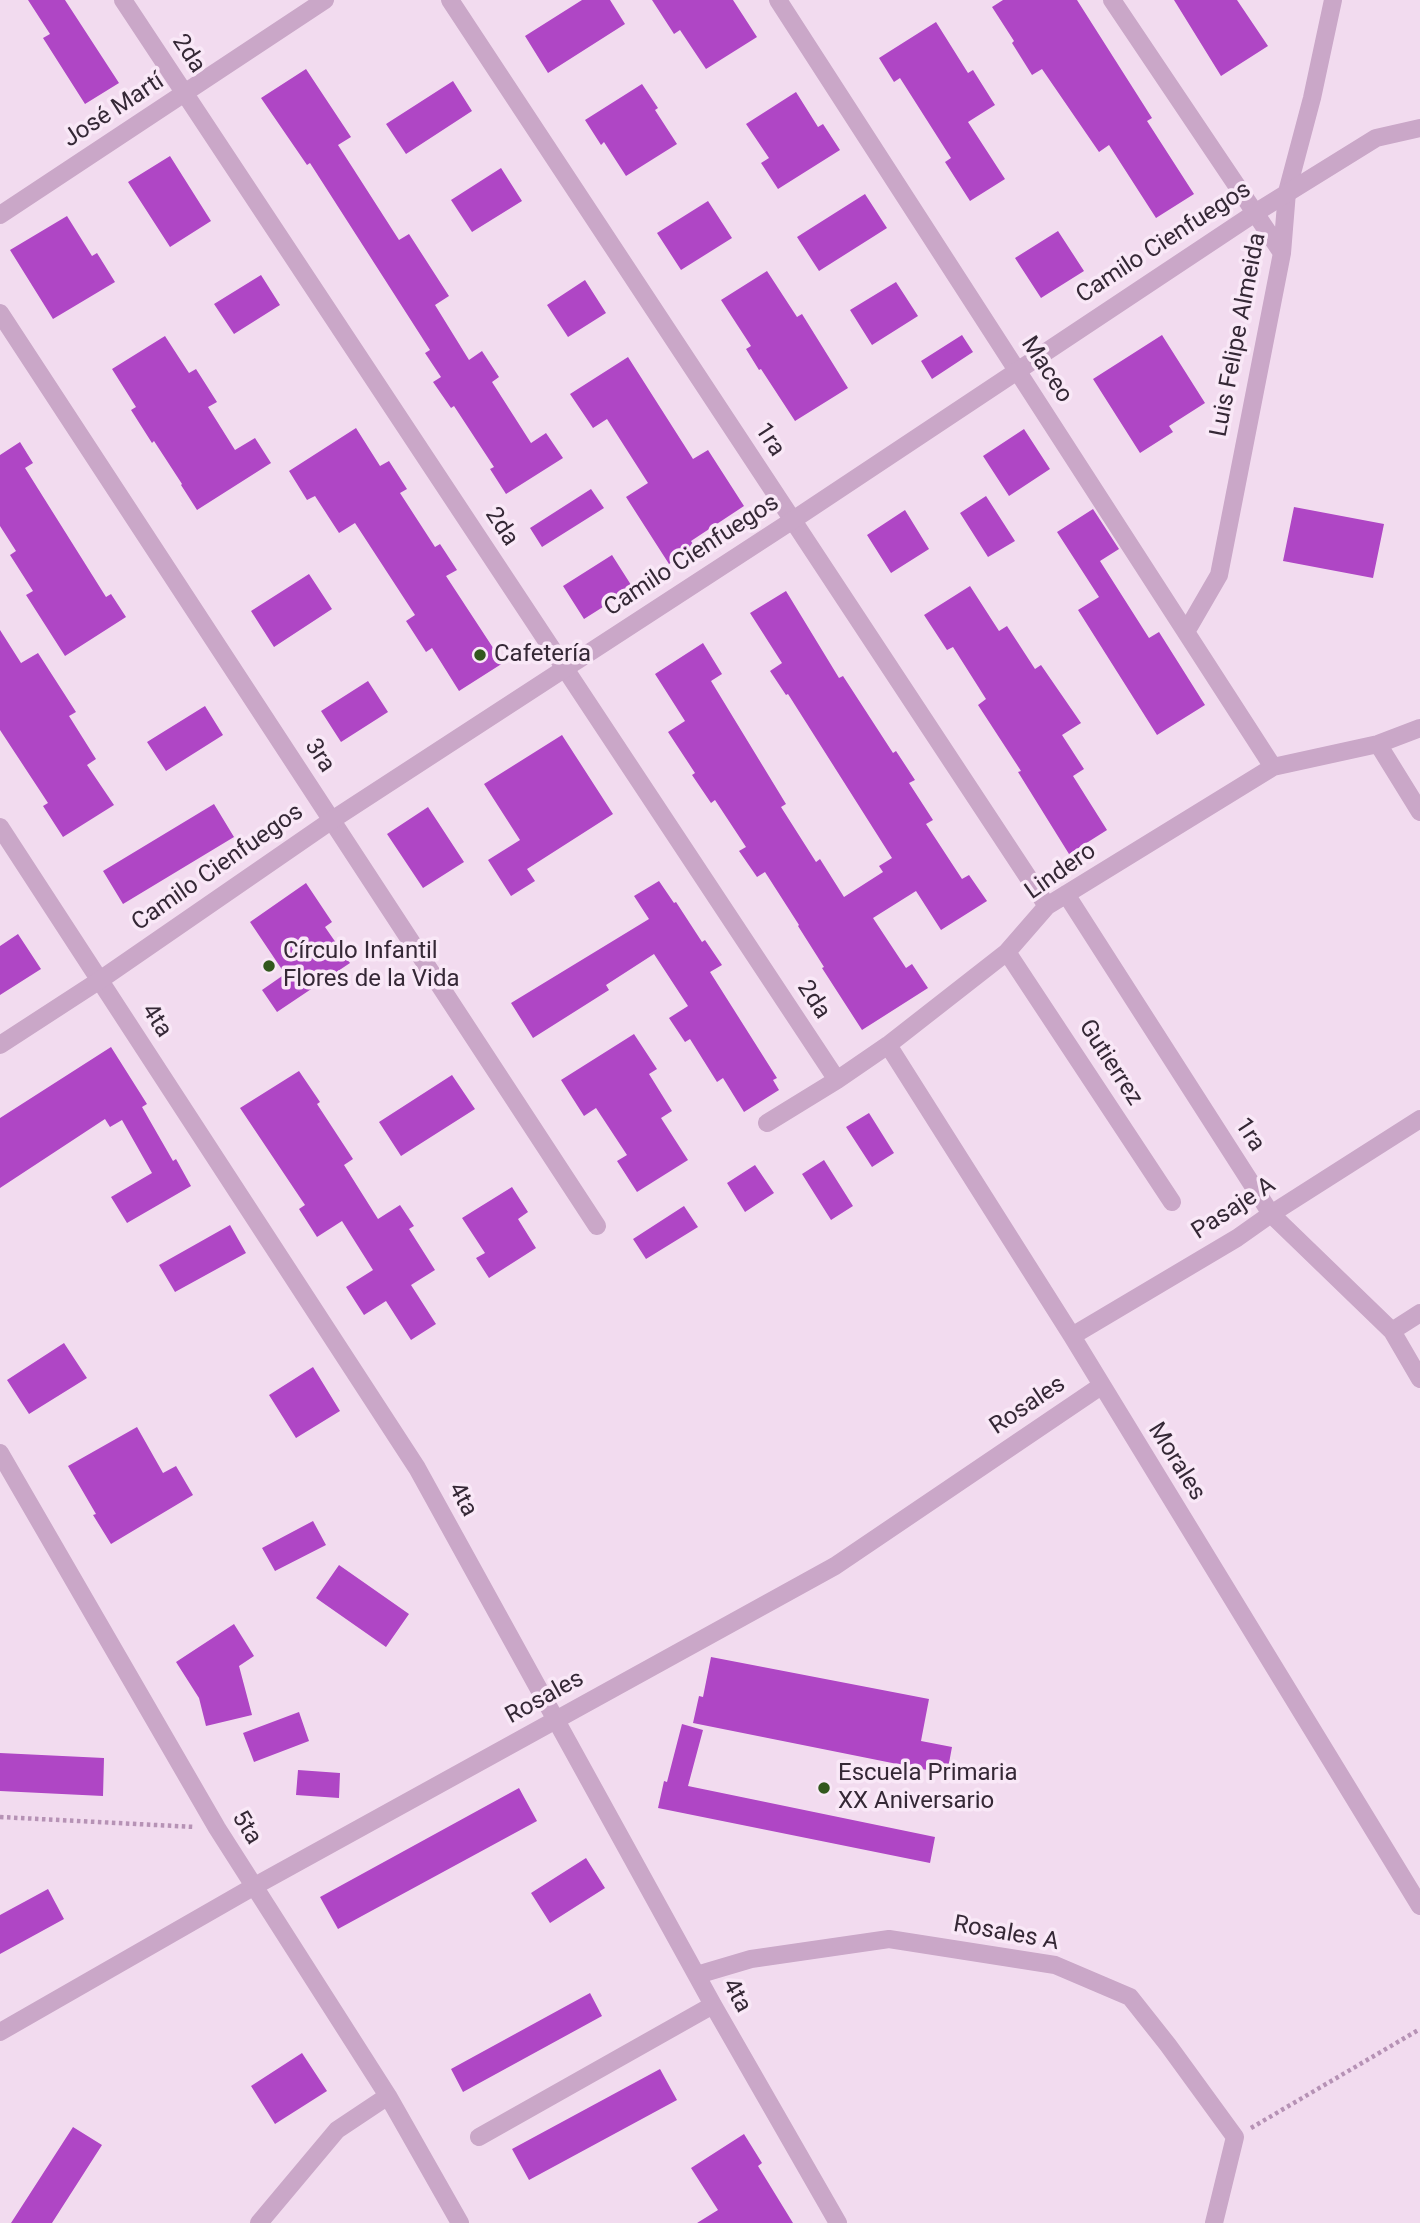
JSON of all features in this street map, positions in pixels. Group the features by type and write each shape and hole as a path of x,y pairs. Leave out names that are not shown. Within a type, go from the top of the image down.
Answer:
{"street":[{"name":"2da","path":"123,0 837,1080"},
{"name":"José Martí","path":"0,215 325,0"},
{"name":"1ra","path":"450,0 1047,906"},
{"name":"Maceo","path":"778,0 1273,767"},
{"path":"1112,0 1282,253"},
{"name":"Luis Felipe Almeida","path":"1186,632 1219,575 1282,253 1287,192 1312,98 1333,0"},
{"name":"Camilo Cienfuegos","path":"0,1045 100,980 332,820 793,520 1255,212 1376,138 1420,128"},
{"name":"3ra","path":"0,313 597,1226"},
{"name":"Lindero","path":"767,1123 888,1045 1007,952 1047,906 1273,767 1378,744 1420,728"},
{"path":"1378,744 1420,812"},
{"name":"4ta","path":"0,827 417,1468 713,2005 838,2223"},
{"name":"1ra","path":"1066,894 1271,1214 1392,1331 1420,1379"},
{"name":"Gutierrez","path":"1007,952 1172,1202"},
{"name":"Morales","path":"888,1045 1072,1336 1420,1906"},
{"name":"Pasaje A","path":"1072,1336 1237,1238 1420,1119"},
{"path":"1392,1331 1420,1313"},
{"name":"Rosales","path":"0,2032 253,1887 835,1566 1101,1386"},
{"name":"5ta","path":"0,1453 217,1828 388,2096 460,2223"},
{"name":"Rosales A","path":"697,1975 751,1959 889,1940 1055,1965 1130,1997 1235,2137"},
{"path":"480,2137 713,2005"},
{"path":"259,2223 337,2130 388,2096"},
{"path":"1214,2223 1235,2137"}],"path":[{"path":"0,1817 217,1828"},
{"path":"1235,2137 1420,2029"}],"building":[{"path":"28,0 65,0 119,83 85,104 43,38 50,34"},
{"path":"582,0 610,0 625,24 548,73 525,36"},
{"path":"652,0 733,0 757,37 706,69 680,30 674,34"},
{"path":"1003,0 1077,0 1152,118 1147,121 1194,194 1156,218 1109,145 1099,152 1042,69 1032,75 992,7"},
{"path":"1174,0 1237,0 1268,46 1221,76"},
{"path":"936,22 968,73 973,70 995,105 968,122 1005,179 970,201 945,162 951,158 900,78 894,82 879,58"},
{"path":"306,69 351,137 338,145 399,240 409,234 449,296 435,305 469,360 482,351 499,377 492,382 531,443 546,433 563,458 506,494 490,469 494,467 454,406 451,408 433,382 441,377 425,353 430,350 310,163 307,165 261,98"},
{"path":"453,81 472,111 406,154 386,124"},
{"path":"642,84 677,144 626,176 604,142 601,145 585,120"},
{"path":"796,92 818,127 823,124 840,150 778,189 761,163 769,158 746,124"},
{"path":"170,156 211,221 170,247 128,182"},
{"path":"501,168 522,201 472,232 451,200"},
{"path":"865,194 887,228 819,271 797,237"},
{"path":"708,201 732,238 681,270 657,233"},
{"path":"67,216 92,256 97,253 115,282 53,319 10,250"},
{"path":"1058,231 1084,271 1041,298 1015,258"},
{"path":"767,271 797,317 802,314 848,388 795,421 746,349 751,346 721,300"},
{"path":"261,275 280,305 234,334 214,304"},
{"path":"585,280 606,313 568,337 547,305"},
{"path":"896,282 918,316 872,345 850,310"},
{"path":"962,335 973,352 932,379 921,361"},
{"path":"1162,335 1205,403 1169,426 1173,432 1140,453 1093,379"},
{"path":"165,336 189,373 196,369 217,402 208,407 235,450 255,438 271,463 197,510 154,441 152,443 131,410 136,407 112,369"},
{"path":"628,357 693,459 708,450 744,506 691,541 695,547 669,564 626,497 648,483 607,419 593,428 570,394"},
{"path":"356,428 380,466 389,461 407,489 400,493 435,547 440,544 457,570 446,576 503,663 459,691 432,648 426,652 406,621 415,615 355,523 339,533 315,496 307,500 289,471"},
{"path":"1024,429 1050,469 1009,496 983,456"},
{"path":"20,442 33,463 25,468 106,597 111,594 126,617 65,656 26,595 33,591 10,555 16,551 0,526 0,455"},
{"path":"591,489 604,508 542,547 530,528"},
{"path":"986,496 1015,541 988,557 960,513"},
{"path":"1294,507 1384,524 1373,578 1283,561"},
{"path":"1093,509 1119,549 1100,561 1149,638 1159,632 1205,705 1157,735 1078,610 1099,597 1057,532"},
{"path":"905,510 929,549 891,573 867,535"},
{"path":"612,555 633,588 584,619 563,586"},
{"path":"309,574 332,609 274,647 251,611"},
{"path":"970,586 999,631 1007,626 1035,669 1041,665 1081,723 1062,735 1084,769 1073,776 1107,830 1069,854 1018,772 1021,771 978,705 986,699 953,647 947,650 924,615"},
{"path":"786,591 839,678 843,676 893,753 896,751 915,780 909,783 933,820 926,824 962,879 969,875 987,901 941,930 916,891 873,918 906,968 912,964 928,988 862,1030 765,872 757,877 739,851 746,847 715,800 711,803 692,775 695,773 668,732 685,721 655,674 703,643 722,674 711,681 786,804 781,807 816,862 820,859 844,897 883,872 879,866 892,858 788,694 786,695 770,671 782,663 750,613"},
{"path":"0,630 21,663 38,653 76,712 69,716 96,759 87,765 114,805 63,837 43,806 48,803 0,730"},
{"path":"368,681 388,712 341,742 321,711"},
{"path":"205,706 223,735 166,771 147,742"},
{"path":"562,735 613,814 527,869 535,881 511,896 488,860 520,840 484,784"},
{"path":"214,804 234,837 123,904 103,871"},
{"path":"428,807 464,862 423,888 387,834"},
{"path":"659,881 702,942 705,940 722,965 710,972 777,1078 773,1080 779,1090 744,1112 723,1078 717,1082 690,1039 685,1042 669,1018 688,1006 654,954 606,985 609,990 533,1038 511,1003 649,919 634,896"},
{"path":"306,883 332,922 325,927 350,963 277,1012 262,990 285,974 250,922"},
{"path":"18,934 41,969 0,995 0,946"},
{"path":"634,1034 657,1069 649,1074 672,1111 661,1118 688,1160 637,1192 617,1161 627,1155 596,1108 584,1116 561,1080"},
{"path":"111,1047 147,1104 142,1107 173,1161 176,1159 191,1186 127,1223 111,1197 152,1173 122,1120 110,1127 105,1119 0,1188 0,1118"},
{"path":"299,1071 353,1159 344,1165 378,1219 400,1205 414,1226 409,1229 435,1270 411,1285 436,1324 411,1340 386,1301 364,1315 346,1287 373,1270 342,1221 317,1237 299,1209 305,1205 240,1108"},
{"path":"452,1075 475,1109 401,1156 379,1122"},
{"path":"869,1113 894,1153 872,1167 846,1127"},
{"path":"824,1160 853,1206 831,1220 802,1174"},
{"path":"755,1165 774,1193 745,1212 727,1183"},
{"path":"512,1187 528,1212 518,1219 536,1248 489,1278 476,1258 485,1253 462,1218"},
{"path":"684,1206 698,1227 646,1259 633,1239"},
{"path":"230,1225 246,1253 175,1292 159,1265"},
{"path":"64,1343 87,1378 29,1414 7,1380"},
{"path":"313,1367 340,1411 296,1438 269,1395"},
{"path":"137,1427 163,1473 176,1466 193,1495 111,1544 68,1466"},
{"path":"313,1521 326,1545 275,1571 262,1548"},
{"path":"339,1565 409,1614 386,1647 316,1598"},
{"path":"234,1624 254,1656 239,1666 252,1715 206,1726 199,1698 176,1662"},
{"path":"711,1657 929,1699 921,1741 952,1747 947,1774 693,1723 699,1696 703,1697"},
{"path":"299,1712 309,1741 254,1762 243,1733"},
{"path":"682,1724 703,1730 688,1786 935,1837 930,1863 658,1808"},
{"path":"0,1753 104,1758 103,1796 0,1791"},
{"path":"298,1770 340,1773 339,1798 296,1795"},
{"path":"519,1788 537,1821 338,1929 320,1897"},
{"path":"586,1858 605,1888 550,1923 531,1893"},
{"path":"48,1889 64,1919 0,1954 0,1915"},
{"path":"590,1993 602,2016 463,2092 451,2069"},
{"path":"302,2053 327,2091 275,2124 251,2086"},
{"path":"660,2069 677,2100 529,2180 512,2149"},
{"path":"73,2127 102,2145 52,2223 11,2223"},
{"path":"744,2134 762,2163 758,2166 793,2223 697,2223 718,2210 691,2168"}],"place":[{"name":"Cafetería","path":"480,655"},
{"name":"Círculo Infantil Flores de la Vida","path":"269,966"},
{"name":"Escuela Primaria XX Aniversario","path":"824,1788"}]}
